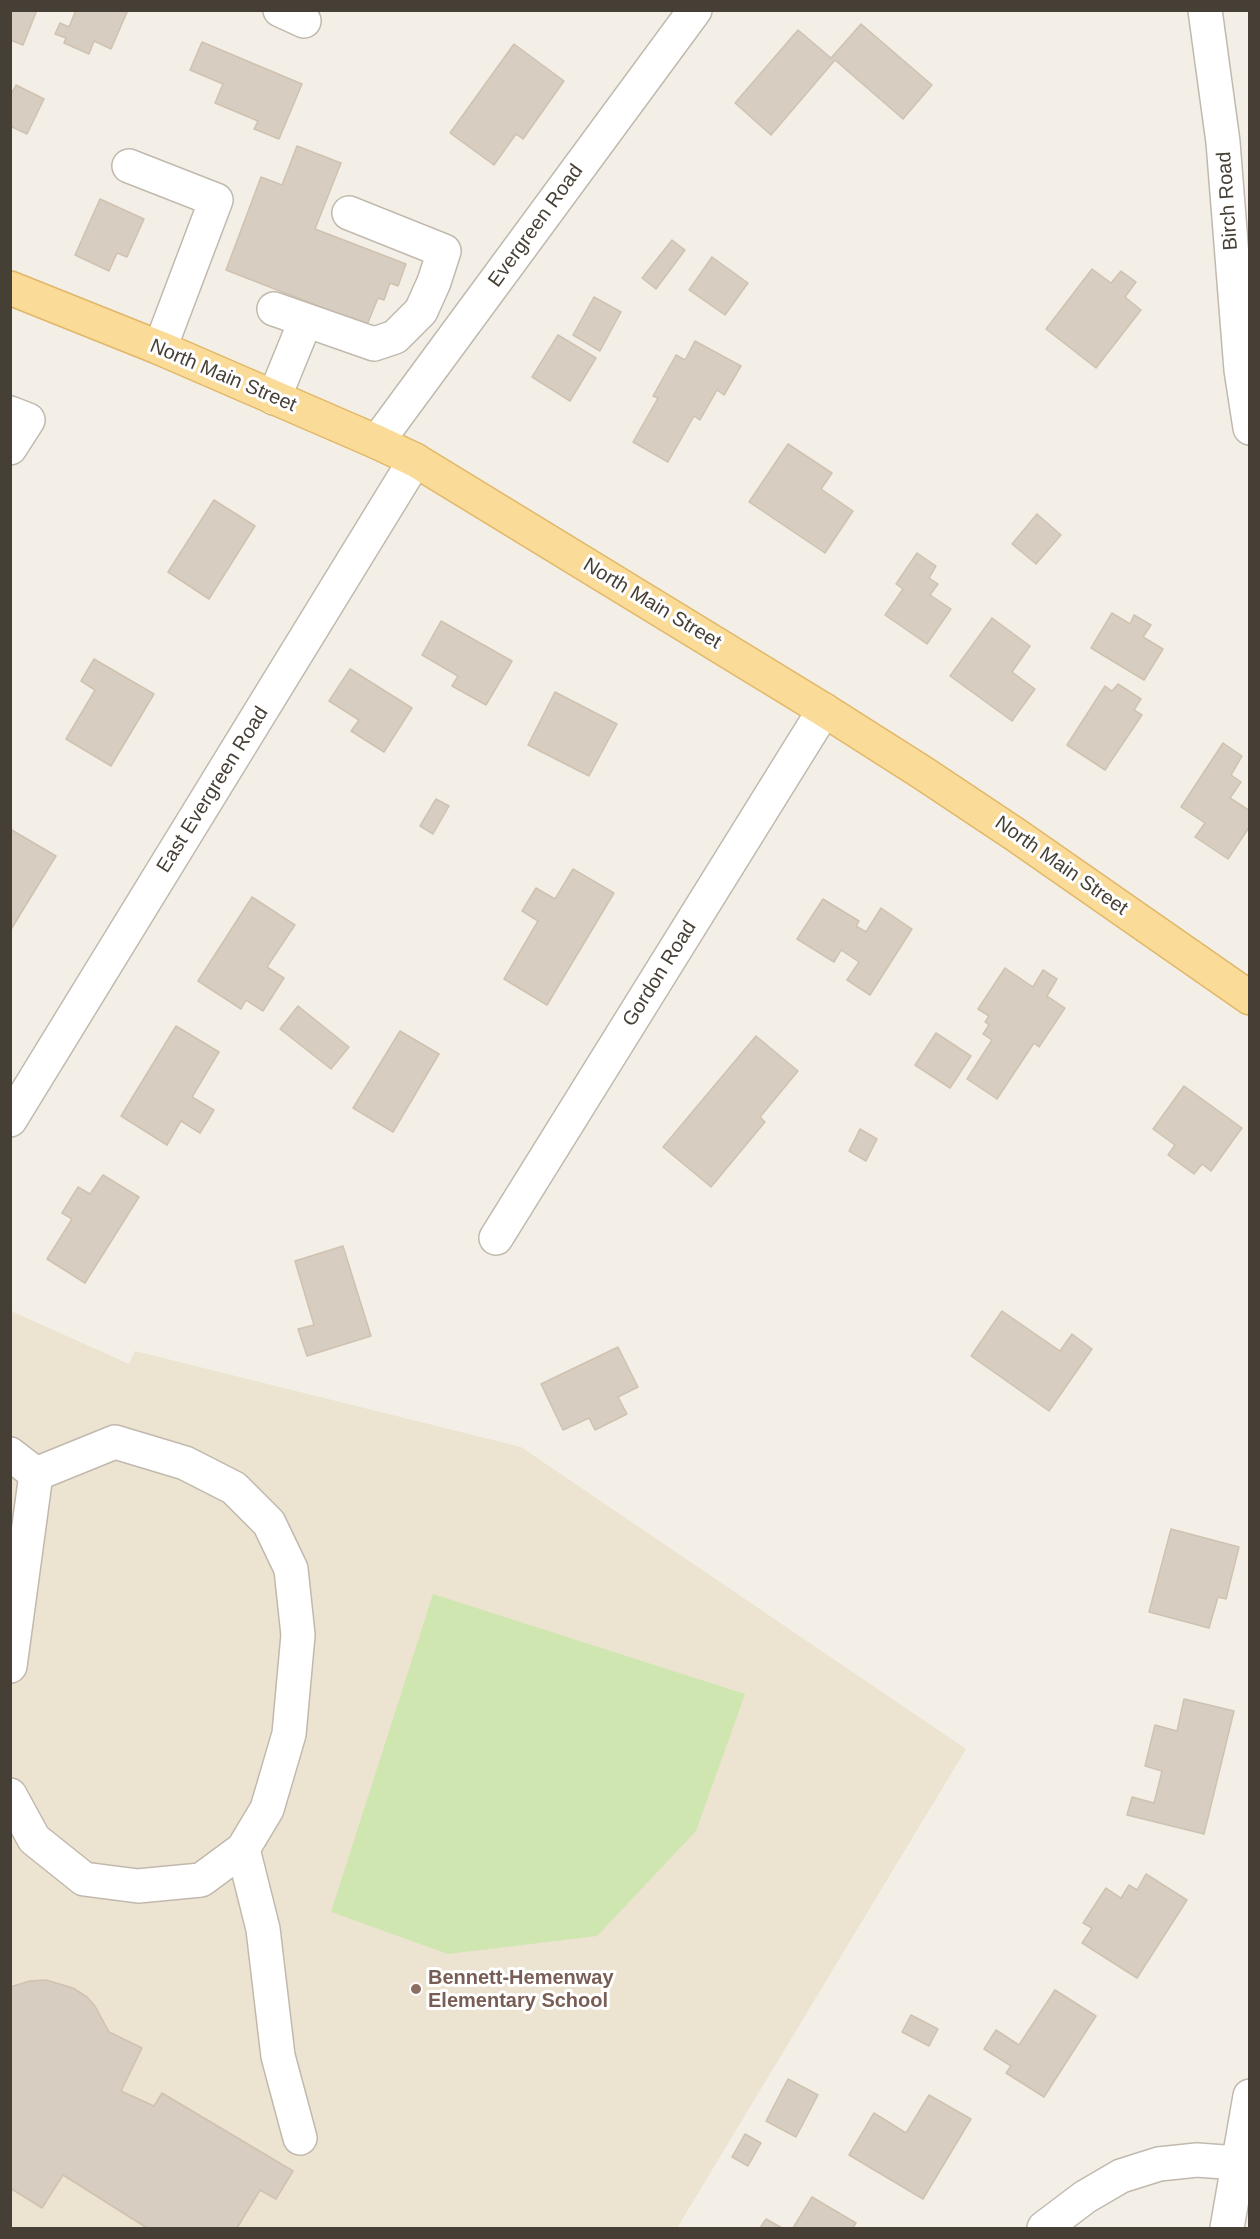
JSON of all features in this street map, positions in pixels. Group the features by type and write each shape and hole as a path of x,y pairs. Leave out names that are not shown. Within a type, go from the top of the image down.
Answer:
{"main road":[{"name":"North Main Street","path":"10,288 160,348 415,460 824,710 1016,835 1250,998"}],"street":[{"name":"Evergreen Road","path":"377,442 695,10"},
{"name":"Birch Road","path":"1205,10 1223,142 1241,370 1250,428"},
{"path":"129,166 216,200 160,348"},
{"path":"274,309 305,322 374,344 395,337 421,310 434,282 444,251 349,213"},
{"path":"274,398 305,322"},
{"path":"10,413 28,420 10,448"},
{"name":"East Evergreen Road","path":"10,1120 415,460"},
{"name":"Gordon Road","path":"496,1238 824,710"},
{"path":"10,1795 34,1839 84,1880 138,1886 201,1880 243,1849 267,1809 289,1734 298,1635 291,1569 269,1524 234,1488 185,1463 116,1442 36,1474"},
{"path":"10,1454 36,1474"},
{"path":"10,1666 36,1474"},
{"path":"243,1849 263,1929 278,2056 300,2138"},
{"path":"1227,2229 1250,2096"},
{"path":"1044,2229 1085,2197 1121,2176 1160,2164 1197,2160 1238,2163"}],"shaded area":[{"name":"Bennett-Hemenway Elementary School","path":"11,1311 129,1364 135,1351 521,1447 966,1749 677,2228 11,2228"}],"green space":[{"path":"433,1594 745,1694 696,1831 597,1936 448,1954 331,1912"}],"building":[{"path":"10,10 37,10 23,45 10,40"},
{"path":"76,10 128,10 111,49 94,41 89,54 64,43 66,38 55,34 60,23 69,27"},
{"path":"861,24 932,85 903,119 835,60 771,135 735,103 798,30 831,58"},
{"path":"202,42 302,84 279,139 254,129 258,121 215,103 223,84 190,70"},
{"path":"514,44 564,81 523,139 516,134 494,165 450,133"},
{"path":"16,85 44,99 27,134 10,126 10,96"},
{"path":"297,146 341,163 315,229 406,264 398,286 390,283 384,300 378,298 367,325 226,270 261,177 282,185"},
{"path":"100,199 144,219 127,257 117,253 109,271 75,255"},
{"path":"672,240 685,250 656,289 642,278"},
{"path":"712,257 748,283 725,315 689,290"},
{"path":"1092,269 1111,283 1121,271 1136,282 1125,297 1141,310 1096,368 1046,329"},
{"path":"594,297 621,312 600,351 573,335"},
{"path":"558,335 596,358 570,401 532,377"},
{"path":"695,341 741,366 724,395 717,390 700,420 694,416 668,462 633,442 658,398 653,396 676,355 685,360"},
{"path":"788,444 832,473 821,489 853,511 825,553 749,502"},
{"path":"214,500 255,526 209,599 168,572"},
{"path":"1037,514 1061,535 1036,564 1012,544"},
{"path":"917,553 936,566 929,578 938,584 930,595 951,609 927,644 885,615 903,589 896,584"},
{"path":"1112,613 1130,624 1134,615 1151,625 1143,637 1163,649 1144,680 1091,648"},
{"path":"992,618 1030,646 1012,672 1035,689 1012,721 950,676"},
{"path":"441,621 512,661 486,705 452,686 458,676 422,655"},
{"path":"94,659 154,694 111,766 66,739 95,690 81,681"},
{"path":"350,669 412,708 384,752 351,731 359,720 329,701"},
{"path":"1118,684 1141,699 1134,710 1142,715 1105,770 1067,745 1105,686 1112,691"},
{"path":"555,692 617,724 589,776 528,745"},
{"path":"1223,743 1242,756 1231,775 1241,782 1230,798 1250,811 1250,826 1228,859 1195,837 1205,823 1181,807"},
{"path":"436,799 449,806 433,834 420,826"},
{"path":"10,829 56,856 10,931"},
{"path":"573,869 614,893 547,1005 504,979 538,921 522,911 536,888 555,899"},
{"path":"252,897 295,925 267,967 284,978 263,1011 246,1000 241,1009 198,981"},
{"path":"823,899 859,921 856,926 866,932 881,908 912,929 870,995 847,980 859,962 841,950 834,962 797,939"},
{"path":"1005,968 1033,987 1043,970 1057,979 1047,996 1065,1008 1039,1047 1034,1043 997,1099 967,1079 992,1040 983,1034 989,1025 985,1022 989,1016 978,1009"},
{"path":"298,1006 349,1047 331,1069 280,1029"},
{"path":"176,1026 219,1052 192,1097 214,1110 200,1133 181,1121 167,1145 121,1116"},
{"path":"400,1031 439,1054 393,1132 353,1108"},
{"path":"936,1033 971,1056 950,1088 915,1065"},
{"path":"756,1036 798,1071 760,1117 765,1122 711,1187 663,1147"},
{"path":"1184,1086 1242,1128 1211,1171 1202,1164 1194,1174 1168,1155 1175,1145 1153,1129"},
{"path":"860,1129 877,1139 866,1161 849,1151"},
{"path":"103,1175 139,1197 85,1283 47,1259 72,1219 62,1213 78,1187 90,1194"},
{"path":"343,1246 371,1336 307,1356 298,1329 314,1325 295,1261"},
{"path":"1002,1311 1060,1351 1072,1334 1092,1349 1049,1411 971,1356"},
{"path":"618,1347 638,1387 618,1397 627,1414 595,1430 589,1418 563,1430 541,1384"},
{"path":"1171,1529 1239,1547 1226,1599 1218,1597 1209,1628 1149,1612"},
{"path":"1184,1699 1234,1711 1204,1834 1127,1815 1132,1797 1154,1803 1162,1771 1145,1766 1155,1725 1177,1731"},
{"path":"1146,1874 1187,1900 1137,1978 1082,1943 1092,1928 1083,1923 1106,1888 1121,1898 1129,1885 1137,1890"},
{"path":"46,1980 73,1988 87,1997 95,2006 109,2032 142,2048 121,2091 154,2106 162,2093 293,2171 276,2199 260,2190 237,2228 147,2228 63,2175 42,2208 10,2188 10,1987 30,1981"},
{"path":"1055,1990 1096,2016 1044,2097 1006,2073 1011,2066 984,2049 996,2030 1019,2045"},
{"path":"911,2015 938,2029 929,2046 902,2032"},
{"path":"788,2079 818,2095 796,2137 766,2121"},
{"path":"929,2095 971,2119 923,2199 849,2155 874,2113 906,2133"},
{"path":"745,2134 761,2143 748,2166 732,2157"},
{"path":"812,2197 856,2223 853,2228 793,2228"},
{"path":"766,2219 782,2228 760,2228"}],"place":[{"name":"Bennett-Hemenway Elementary School","path":"416,1989"}]}
